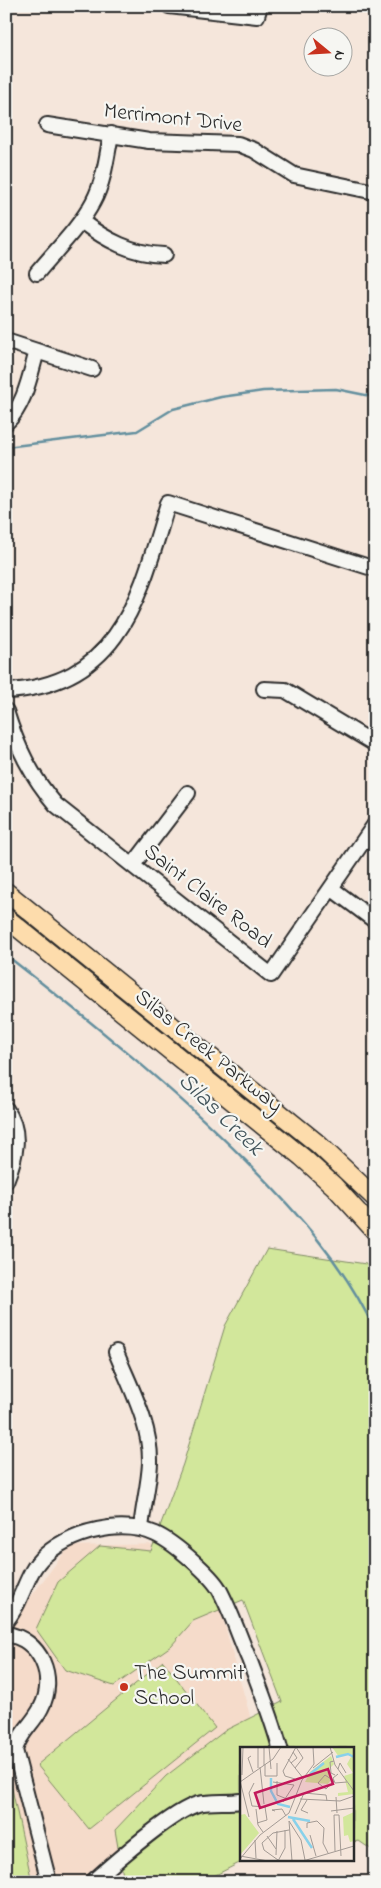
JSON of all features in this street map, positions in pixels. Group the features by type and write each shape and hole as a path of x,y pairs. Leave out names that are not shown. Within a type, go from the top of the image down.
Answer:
{"main road":[{"name":"Silas Creek Parkway","path":"6,892 318,1144 375,1198"},
{"name":"Silas Creek Parkway","path":"6,918 275,1134 334,1186 373,1225"}],"street":[{"path":"169,6 257,16 260,6"},
{"name":"Merrimont Drive","path":"47,125 149,141 238,144 254,150 294,175 375,192"},
{"path":"37,273 94,201 104,168 111,134"},
{"path":"80,221 127,249 164,256"},
{"path":"6,341 92,369"},
{"path":"6,423 20,402 37,351"},
{"path":"6,692 30,690 55,684 84,666 115,638 131,612 146,573 168,503 375,569"},
{"path":"264,689 285,690 375,744"},
{"name":"Saint Claire Road","path":"6,711 20,752 42,789 75,821 271,975 375,824"},
{"path":"133,866 188,793"},
{"path":"331,888 375,921"},
{"path":"6,1109 14,1120 17,1137 12,1166 6,1181"},
{"path":"116,1352 143,1418 148,1443 148,1489 141,1528"},
{"path":"6,1621 15,1610 24,1586 42,1557 78,1535 103,1529 141,1528 168,1539 196,1564 219,1590 254,1672 280,1747"},
{"path":"6,1634 22,1639 34,1647 43,1660 48,1678 46,1698 41,1708 11,1747 49,1882"},
{"path":"92,1882 127,1852 189,1808 205,1803 240,1801"}],"shaded area":[{"name":"The Summit School","path":"159,1544 221,1612 259,1747 240,1747 97,1882 6,1882 6,1627 12,1622 69,1546"}],"green space":[{"path":"267,1249 366,1264 375,1280 375,1852 359,1841 354,1842 354,1747 240,1747 240,1860 245,1860 202,1882 124,1882 115,1830 166,1776 226,1730 282,1702 243,1600 193,1621 171,1646 114,1686 65,1670 36,1629 58,1582 100,1546 151,1551 183,1464 225,1326"},
{"path":"163,1661 215,1728 89,1829 37,1765"},
{"path":"6,1765 8,1770 32,1882 6,1882"}],"waterway":[{"path":"6,447 137,431 173,409 221,397 263,391 336,389 375,397"},
{"name":"Silas Creek","path":"6,955 99,1029 159,1080 264,1179 318,1240 349,1284 375,1331"}],"place":[{"name":"The Summit School","path":"124,1687"}]}
